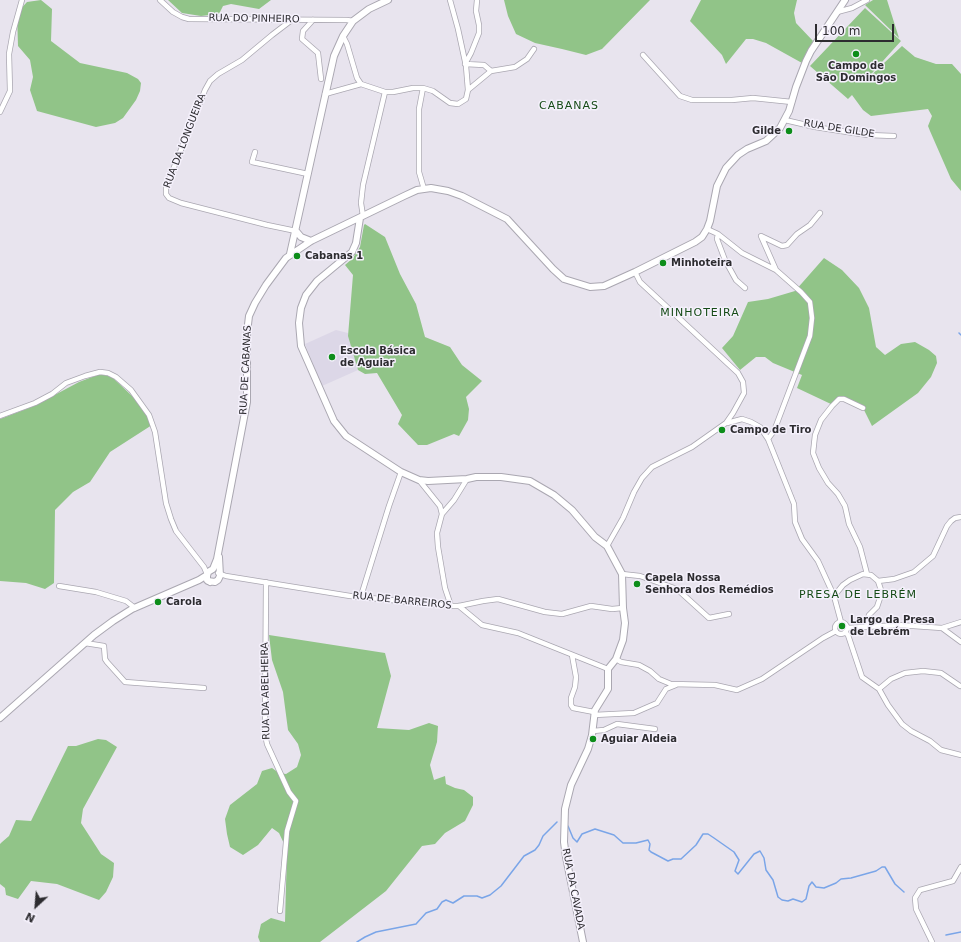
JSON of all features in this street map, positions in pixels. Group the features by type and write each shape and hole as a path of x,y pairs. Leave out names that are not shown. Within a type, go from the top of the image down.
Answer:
{"street":[{"path":"0,112 5,105 10,91 9,54 13,32 22,0"},
{"name":"RUA DO PINHEIRO","path":"160,0 173,12 189,19 353,21"},
{"path":"290,254 334,56 343,36 353,21 369,9 388,0"},
{"path":"325,94 361,84 385,92 423,88 433,91 450,103 458,104 466,99 468,90 465,64 450,0"},
{"path":"465,64 479,33 479,24 476,11 477,0"},
{"path":"423,88 419,109 419,165 420,178 424,189 430,188 448,191 462,196 507,219 552,269 564,278 590,287 604,286 696,242 702,237 707,229 717,186 726,168 738,155 747,149 766,141 774,135 785,120 806,61 845,0"},
{"path":"837,12 852,8 867,0"},
{"name":"RUA DA LONGUEIRA","path":"293,20 242,60 218,74 210,81 166,187 166,194 169,198 181,203 296,231"},
{"path":"313,20 303,31 302,39 318,53 321,79"},
{"path":"343,36 347,44 357,78 361,84"},
{"path":"468,90 491,71 515,66 527,59 534,49"},
{"path":"643,55 680,96 692,100 732,100 753,98 792,102"},
{"path":"465,64 484,65 491,71"},
{"path":"385,92 363,185 361,217 356,243 352,252 317,281 306,295 301,308 299,324 301,346 334,421 346,436 401,472 419,480 428,481 468,479 476,477 501,477 530,481 554,495 572,510 595,537 607,546 622,574 625,627 623,640 616,659 608,669 608,689 596,706 594,714"},
{"name":"RUA DE GILDE","path":"785,120 847,132 868,135 894,136"},
{"path":"255,152 252,162 308,174"},
{"name":"RUA DE CABANAS","path":"215,574 214,567 247,402 246,333 249,316 255,303 273,274 290,254 311,241 411,192 424,189"},
{"path":"776,270 761,236 782,246 787,245 797,234 810,225 820,213"},
{"path":"707,229 718,234 742,253 776,270 810,302 812,318 810,336 774,431 768,439"},
{"path":"296,231 301,238 311,241"},
{"path":"718,234 717,239 725,260 736,280 746,288"},
{"path":"607,546 624,518 634,492 642,478 652,467 692,447 726,423 734,413 744,393 742,382 738,373 640,282 635,272"},
{"path":"0,416 35,403 52,394 66,383 100,372 108,372 116,377 131,390 149,415 155,432 166,503 170,519 176,530 204,567 215,574"},
{"path":"863,408 844,399 839,400 832,406 821,420 815,435 813,453 819,468 828,483 838,494 845,506 849,524 860,547 867,574"},
{"path":"726,423 742,419 751,422 760,428 768,439 794,504 795,522 802,539 818,562 834,596 841,622 846,625 846,630 862,677 879,689 888,705 902,724 911,731 930,741 941,750 961,755"},
{"path":"361,596 401,472"},
{"path":"451,606 445,588 437,533 442,514 454,500 468,479"},
{"path":"419,480 440,506 442,514"},
{"path":"878,581 914,572 933,556 947,526 951,521 955,518 961,517"},
{"path":"0,718 85,642 113,621 135,608 215,574"},
{"path":"199,580 210,582 207,580 215,574"},
{"name":"RUA DE BARREIROS","path":"215,574 350,596 451,606 498,599 545,612 562,614 592,606 612,609 623,608"},
{"path":"622,574 640,576 677,589 709,618 729,614"},
{"path":"834,596 843,585 863,574 871,575 878,581 881,590 880,598 878,607 869,615 866,623 869,627"},
{"name":"RUA DA ABELHEIRA","path":"266,582 265,734 267,744 289,792 296,801 287,831 280,911"},
{"path":"59,586 103,594 126,602 135,608"},
{"path":"459,606 482,626 518,633 608,669"},
{"path":"836,632 836,624 841,622"},
{"path":"616,659 621,662 639,665 650,671 659,679 671,684 715,685 737,690 762,679 823,638 836,632 839,634 846,630 899,624 942,628 961,622"},
{"path":"942,628 961,642"},
{"path":"85,642 104,646 106,662 125,682 204,688"},
{"path":"572,655 576,677 575,687 571,698 571,705 573,708 594,714 634,713 657,703 666,689 678,684"},
{"path":"879,689 891,679 905,673 923,671 941,673 960,686"},
{"name":"RUA DA CAVADA","path":"583,942 564,842 564,809 571,785 588,749 593,731 594,714"},
{"path":"593,731 604,730 617,724 655,729"},
{"path":"932,942 916,909 915,898 920,890 952,881 961,867"}],"shaded area":[{"name":"Escola Básica de Aguiar","path":"336,330 348,333 358,370 322,386 305,344"}],"green space":[{"path":"41,0 52,9 51,41 80,63 127,73 138,79 141,83 140,91 136,100 123,118 115,123 96,127 37,111 30,90 33,77 30,60 18,46 17,13 27,2"},
{"path":"168,0 271,0 259,9 231,4 223,6 219,14 201,16 182,13"},
{"path":"504,0 650,0 602,49 586,55 535,43 516,34 508,16"},
{"path":"701,0 797,0 794,13 796,23 813,41 802,63 766,43 753,39 746,39 726,64 722,55 690,21"},
{"path":"873,0 887,0 899,38 865,5"},
{"path":"865,8 901,41 864,82 902,46 915,57 936,64 952,64 961,74 961,191 951,179 930,131 928,126 932,116 928,109 871,116 863,110 852,95 848,99 810,66"},
{"path":"365,224 385,237 400,274 416,304 425,337 450,347 462,365 482,381 466,397 469,409 468,420 459,436 454,434 427,445 418,445 398,424 402,415 377,373 365,374 358,370 348,336 353,275 345,265 353,258 360,247"},
{"path":"824,258 842,270 859,288 869,308 876,347 885,355 901,344 915,342 936,356 937,363 931,377 918,393 872,426 862,406 842,396 833,405 797,388 802,375 773,363 765,357 756,357 740,370 722,348 733,336 748,302 768,299 795,291"},
{"path":"100,374 112,377 130,394 151,416 152,425 110,452 90,482 73,492 55,510 54,583 45,589 26,583 0,581 0,419 34,406 79,382"},
{"path":"269,635 385,653 391,676 377,728 409,730 429,723 438,726 437,742 430,765 434,780 445,776 446,784 464,790 473,797 473,805 465,821 445,833 435,844 422,846 386,891 320,942 260,942 258,937 261,924 271,918 285,922 287,850 279,833 272,828 258,845 243,855 230,847 227,834 225,819 230,805 257,784 262,771 272,768 279,773 286,774 297,767 301,755 298,744 288,730 283,692 272,660"},
{"path":"98,739 106,740 117,747 83,809 81,823 101,854 114,863 113,877 106,892 99,900 57,884 31,881 18,899 6,895 5,888 0,884 0,844 9,836 16,820 31,821 68,746 76,746"}],"waterway":[{"path":"357,942 376,932 416,924 426,913 437,909 442,902 446,900 453,903 464,896 477,896 482,898 490,895 501,886 524,856 535,850 543,836 557,822"},
{"path":"568,826 573,838 577,842 582,834 595,829 614,835 623,843 636,843 648,840 650,844 649,850 668,861 673,859 681,859 696,845 703,834 708,834 734,852 739,860 735,871 738,874 754,854 760,851 764,858 766,870 773,880 778,897 782,900 788,901 793,899 802,902 806,899 809,886 812,882 816,887 824,888 841,879 851,878 876,871 882,867 885,867 895,884 904,892"},
{"path":"946,935 961,932"}],"place":[{"name":"Campo de São Domingos","path":"856,54"},
{"name":"Gilde","path":"789,131"},
{"name":"Cabanas 1","path":"297,256"},
{"name":"Minhoteira","path":"663,263"},
{"name":"Escola Básica de Aguiar","path":"332,357"},
{"name":"Campo de Tiro","path":"722,430"},
{"name":"Capela Nossa Senhora dos Remédios","path":"637,584"},
{"name":"Carola","path":"158,602"},
{"name":"Largo da Presa de Lebrém","path":"842,626"},
{"name":"Aguiar Aldeia","path":"593,739"}],"district":[{"name":"CABANAS","path":"569,106"},
{"name":"MINHOTEIRA","path":"700,313"},
{"name":"PRESA DE LEBRÉM","path":"858,595"}]}
